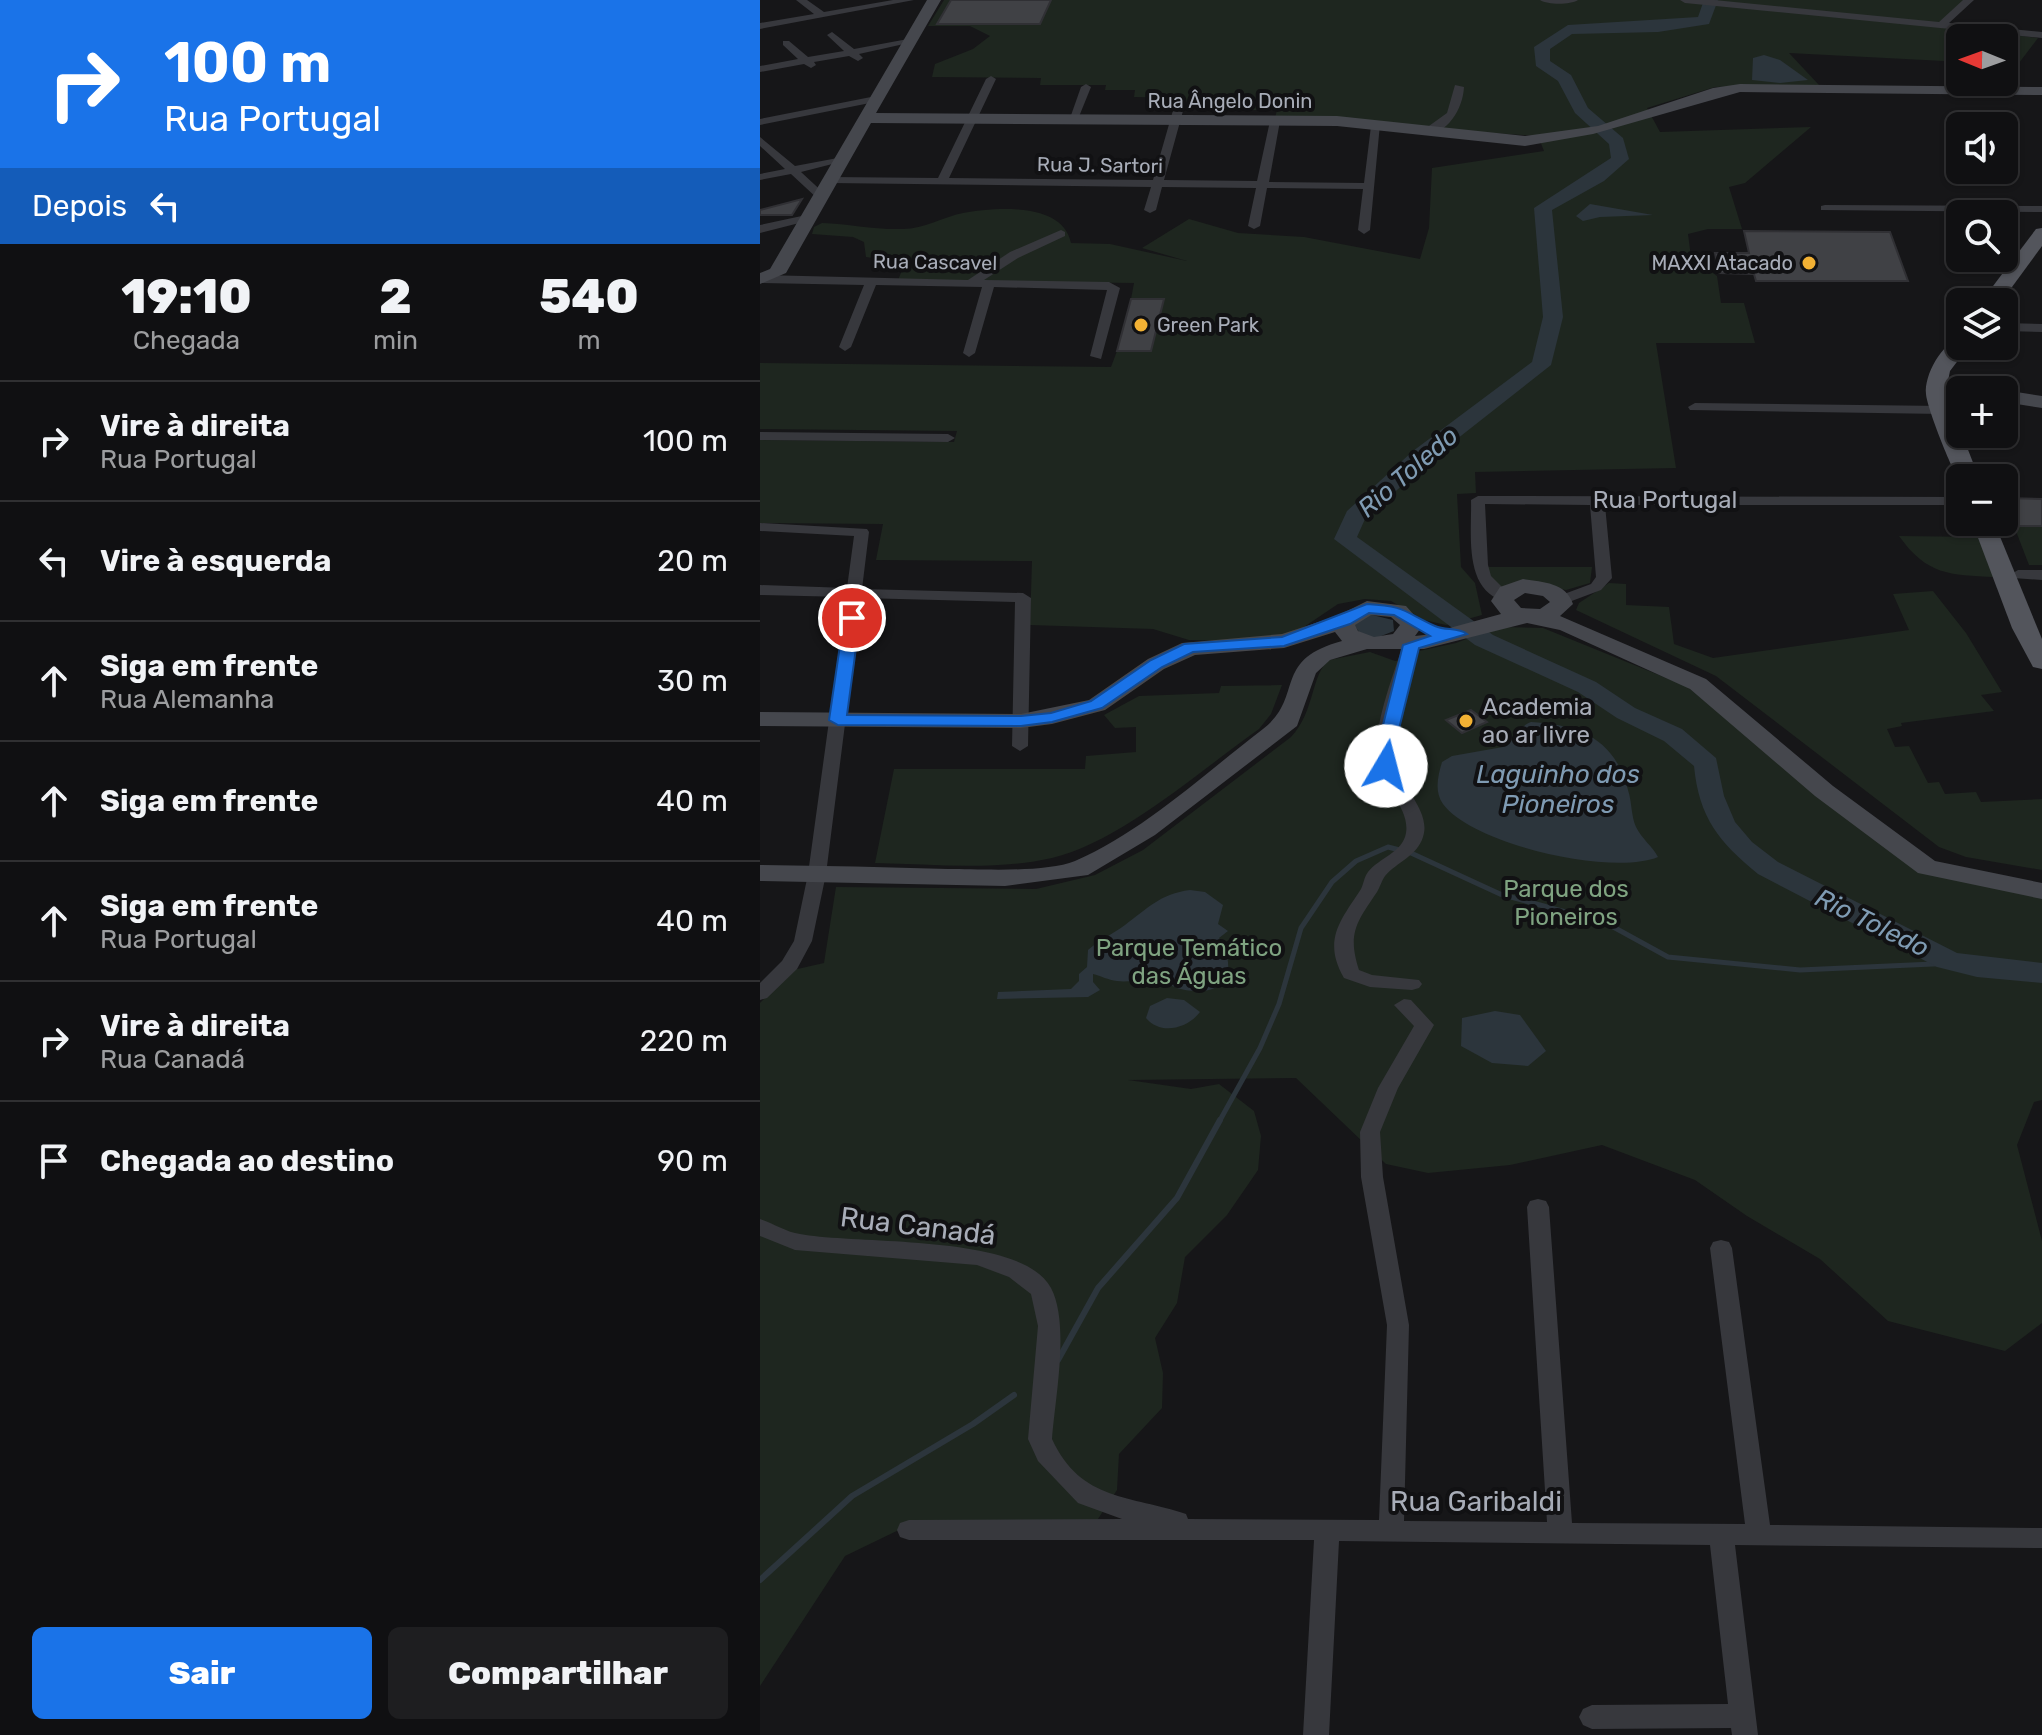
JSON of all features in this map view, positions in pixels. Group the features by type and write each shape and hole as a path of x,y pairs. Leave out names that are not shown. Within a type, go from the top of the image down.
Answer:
{"main road":[{"path":"2001,288 2042,233"},
{"path":"2018,288 2042,255"},
{"path":"1948,360 1936,383 1964,464"},
{"path":"1988,536 2024,628 2042,662"},
{"path":"2004,536 2042,633"}],"street":[{"path":"801,0 822,15"},
{"path":"760,26 909,0"},
{"path":"766,277 811,217 934,0"},
{"path":"1545,0 1573,0"},
{"path":"1685,0 1941,25 2030,29 2042,35"},
{"path":"1941,25 1969,0"},
{"path":"832,35 856,56"},
{"path":"762,73 806,61 856,56 908,42"},
{"path":"786,43 817,70"},
{"path":"942,181 991,79"},
{"path":"1073,119 1086,87"},
{"path":"1426,133 1452,115 1459,106 1459,87"},
{"name":"Rua Ângelo Donin","path":"865,118 1275,121 1376,126 1525,141 1599,128 1718,91 1740,88 2042,91"},
{"path":"760,122 876,99"},
{"path":"1150,210 1181,100"},
{"path":"1254,226 1275,121"},
{"path":"1364,230 1376,126"},
{"path":"760,140 822,197"},
{"path":"760,177 843,160"},
{"name":"Rua J. Sartori","path":"830,180 1369,186"},
{"path":"1825,208 2042,209"},
{"path":"760,229 811,217"},
{"path":"968,284 1014,255 1061,234"},
{"name":"Rua Cascavel","path":"766,277 871,283 1109,286 1114,288 1096,356"},
{"path":"845,347 871,283"},
{"path":"969,353 989,285"},
{"path":"2018,327 2042,328"},
{"path":"2018,399 2042,405"},
{"path":"1695,407 1945,404"},
{"path":"2018,406 2042,405"},
{"path":"760,436 948,438"},
{"path":"760,873 1005,878 1079,869 1146,830 1289,721 1298,706 1303,675 1312,662 1340,649 1388,644 1483,619 1553,614 1562,602 1596,587 1604,578 1597,500"},
{"name":"Rua Portugal","path":"1483,619 1475,501 1946,501"},
{"path":"760,527 854,529 862,532 817,874 803,941 790,965 760,994"},
{"path":"2018,575 2042,575"},
{"path":"760,719 1021,721 1052,717 1097,705 1156,664 1190,648 1293,640 1345,621 1357,611 1377,607 1398,611 1435,632 1483,619 1515,589 1533,586 1550,590 1572,614 1687,665 1724,687 1820,770 1931,853 1984,870 2042,879"},
{"path":"760,590 1019,595 1025,602 1020,746"},
{"path":"1530,617 1566,624 1698,684 1824,791 1927,867 2042,891"},
{"path":"1345,621 1343,626 1349,636 1388,644 1407,636 1411,631 1410,620"},
{"path":"1388,644 1404,669 1385,753 1396,790 1416,823 1414,839 1374,876 1373,886 1342,926 1341,943 1351,974 1408,995 1424,1025 1388,1088 1370,1132 1372,1177 1398,1325 1391,1531"},
{"path":"1538,1207 1560,1532"},
{"name":"Rua Canadá","path":"760,1227 795,1242 978,1257 1017,1271 1041,1290 1049,1326 1039,1425 1040,1439 1050,1461 1087,1496 1128,1511 1215,1529"},
{"path":"1721,1248 1759,1535"},
{"name":"Rua Garibaldi","path":"909,1530 1215,1529 2042,1538"},
{"path":"1316,1735 1327,1530"},
{"path":"1592,1717 1744,1726 1721,1535"}],"green space":[{"path":"944,0 1971,0 1944,27 1946,64 1944,61 1789,53 1819,85 1715,87 1647,108 1660,132 1811,127 1745,183 1729,187 1742,229 1708,229 1688,234 1691,257 1717,276 1721,303 1744,303 1755,343 1656,343 1676,468 1475,472 1476,493 1457,494 1461,567 1475,583 1482,615 1446,625 1424,620 1391,601 1365,599 1338,604 1298,631 1266,639 1234,641 1189,640 1153,629 1030,625 1032,561 876,560 883,524 760,523 760,440 954,442 957,431 760,429 760,363 1111,367 1117,351 1151,351 1164,300 1131,299 1134,283 898,280 905,263 866,257 864,242 853,237 812,234 814,227 822,223 883,229 911,228 963,213 1010,209 1026,210 1055,220 1065,230 1071,243 1110,244 1187,261 1142,248 1189,219 1238,233 1304,237 1420,259 1429,228 1432,168 1544,151 1538,136 1275,118 1277,110 1219,110 1220,103 1186,103 1186,98 1134,97 1135,90 1105,90 1106,85 1040,85 1041,78 932,77 935,64 973,49 990,36 970,26 928,26"},
{"path":"2018,36 2038,38 2018,64"},
{"path":"2018,526 2042,527 2042,565 2029,565 2018,536"},
{"path":"1899,536 1980,537 1995,577 1952,573 1930,566 1919,559"},
{"path":"1484,567 1592,567 1590,583 1566,590 1539,585 1499,589"},
{"path":"1609,583 1626,584 1626,605 1669,607 1674,644 1713,658 1909,630 1893,594 1933,591 1966,633 2002,692 1981,695 1994,711 1901,723 1902,726 1887,729 1895,747 1909,746 1928,783 1939,782 1945,794 1976,792 1981,802 2042,799 2042,870 1966,857 1939,847 1716,676 1576,610 1579,603"},
{"path":"1498,627 1543,628 1686,686 1916,867 2042,896 2042,1100 2034,1102 2017,1145 2042,1241 2042,1323 2005,1351 1888,1321 1820,1259 1747,1216 1695,1180 1602,1145 1510,1165 1428,1173 1386,1164 1296,1078 1128,1080 1191,1089 1219,1084 1254,1111 1261,1136 1258,1170 1227,1215 1185,1257 1177,1303 1155,1338 1163,1373 1162,1408 1119,1454 1117,1490 1094,1525 909,1525 845,1556 760,1686 760,1003 793,970 824,963 836,887 1036,889 1095,875 1143,850 1291,737 1305,716 1319,674 1329,660 1370,652 1395,661 1417,658 1419,651 1456,643"},
{"path":"1282,685 1271,714 1259,729 1159,803 1078,850 1052,858 1008,864 875,863 894,769 1085,769 1086,756 1136,752 1136,727 1115,728 1104,715 1139,696 1219,693 1221,686"}],"water":[{"path":"1764,55 1780,60 1808,80 1780,83 1752,80 1753,58"},
{"path":"1590,204 1653,215 1600,217 1583,221 1576,216"},
{"path":"1368,614 1393,620 1394,631 1376,638 1362,636 1352,622"},
{"name":"Laguinho dos Pioneiros","path":"1531,722 1580,731 1605,747 1622,773 1636,827 1658,857 1637,862 1610,862 1545,853 1483,832 1459,819 1443,804 1438,789 1442,762 1452,756 1503,747"},
{"path":"1190,890 1205,892 1223,905 1218,924 1228,931 1219,938 1228,961 1228,971 1219,985 1199,991 1185,990 1155,980 1111,980 1093,974 1093,982 1100,990 1088,997 997,999 998,992 1071,989 1087,967 1088,950 1092,946 1155,903"},
{"path":"1167,998 1184,1000 1200,1012 1189,1022 1174,1028 1152,1024 1146,1018 1150,1006"},
{"path":"1495,1011 1520,1015 1546,1051 1528,1066 1492,1063 1461,1046 1462,1018"}],"building":[{"path":"951,0 1051,0 1040,24 937,24"},
{"path":"802,199 792,215 760,215 760,210"},
{"name":"MAXXI Atacado","path":"1744,231 1890,232 1908,281 1756,281 1754,274 1719,273 1715,253 1749,253"},
{"name":"Green Park","path":"1131,299 1164,299 1151,351 1117,351"},
{"path":"2018,498 2042,499 2042,526 2018,526"},
{"name":"Academia ao ar livre","path":"1471,710 1487,722 1462,733 1446,720"}],"waterway":[{"name":"Rio Toledo","path":"1711,0 1704,21 1658,27 1568,30 1542,47 1542,63 1565,78 1581,110 1617,142 1620,159 1598,177 1543,208 1553,317 1541,365 1421,456 1355,516 1345,539 1484,640 1587,687 1626,713 1673,735 1707,764 1710,796 1723,824 1742,848 1768,868 1797,886 1947,960 1977,967 2042,973"},
{"path":"1219,1122 1260,1048 1279,1004 1301,928 1332,882 1356,861 1388,847 1411,853 1500,894 1606,923 1668,957 1800,970 1955,963"},
{"path":"1058,1360 1098,1288 1177,1198 1220,1120"},
{"path":"760,1580 852,1496 973,1424 1014,1395"}],"place":[{"name":"MAXXI Atacado","path":"1809,263"},
{"name":"Green Park","path":"1141,325"},
{"name":"Academia ao ar livre","path":"1466,721"}],"route":[{"path":"852,618 838,720 1021,721 1052,717 1097,705 1169,656 1190,648 1293,640 1345,621 1357,611 1388,608 1435,632 1459,634 1411,645 1385,753 1386,766"}],"park label":[{"name":"Parque dos Pioneiros","path":"1566,903"},
{"name":"Parque Temático das Águas","path":"1189,962"}]}
